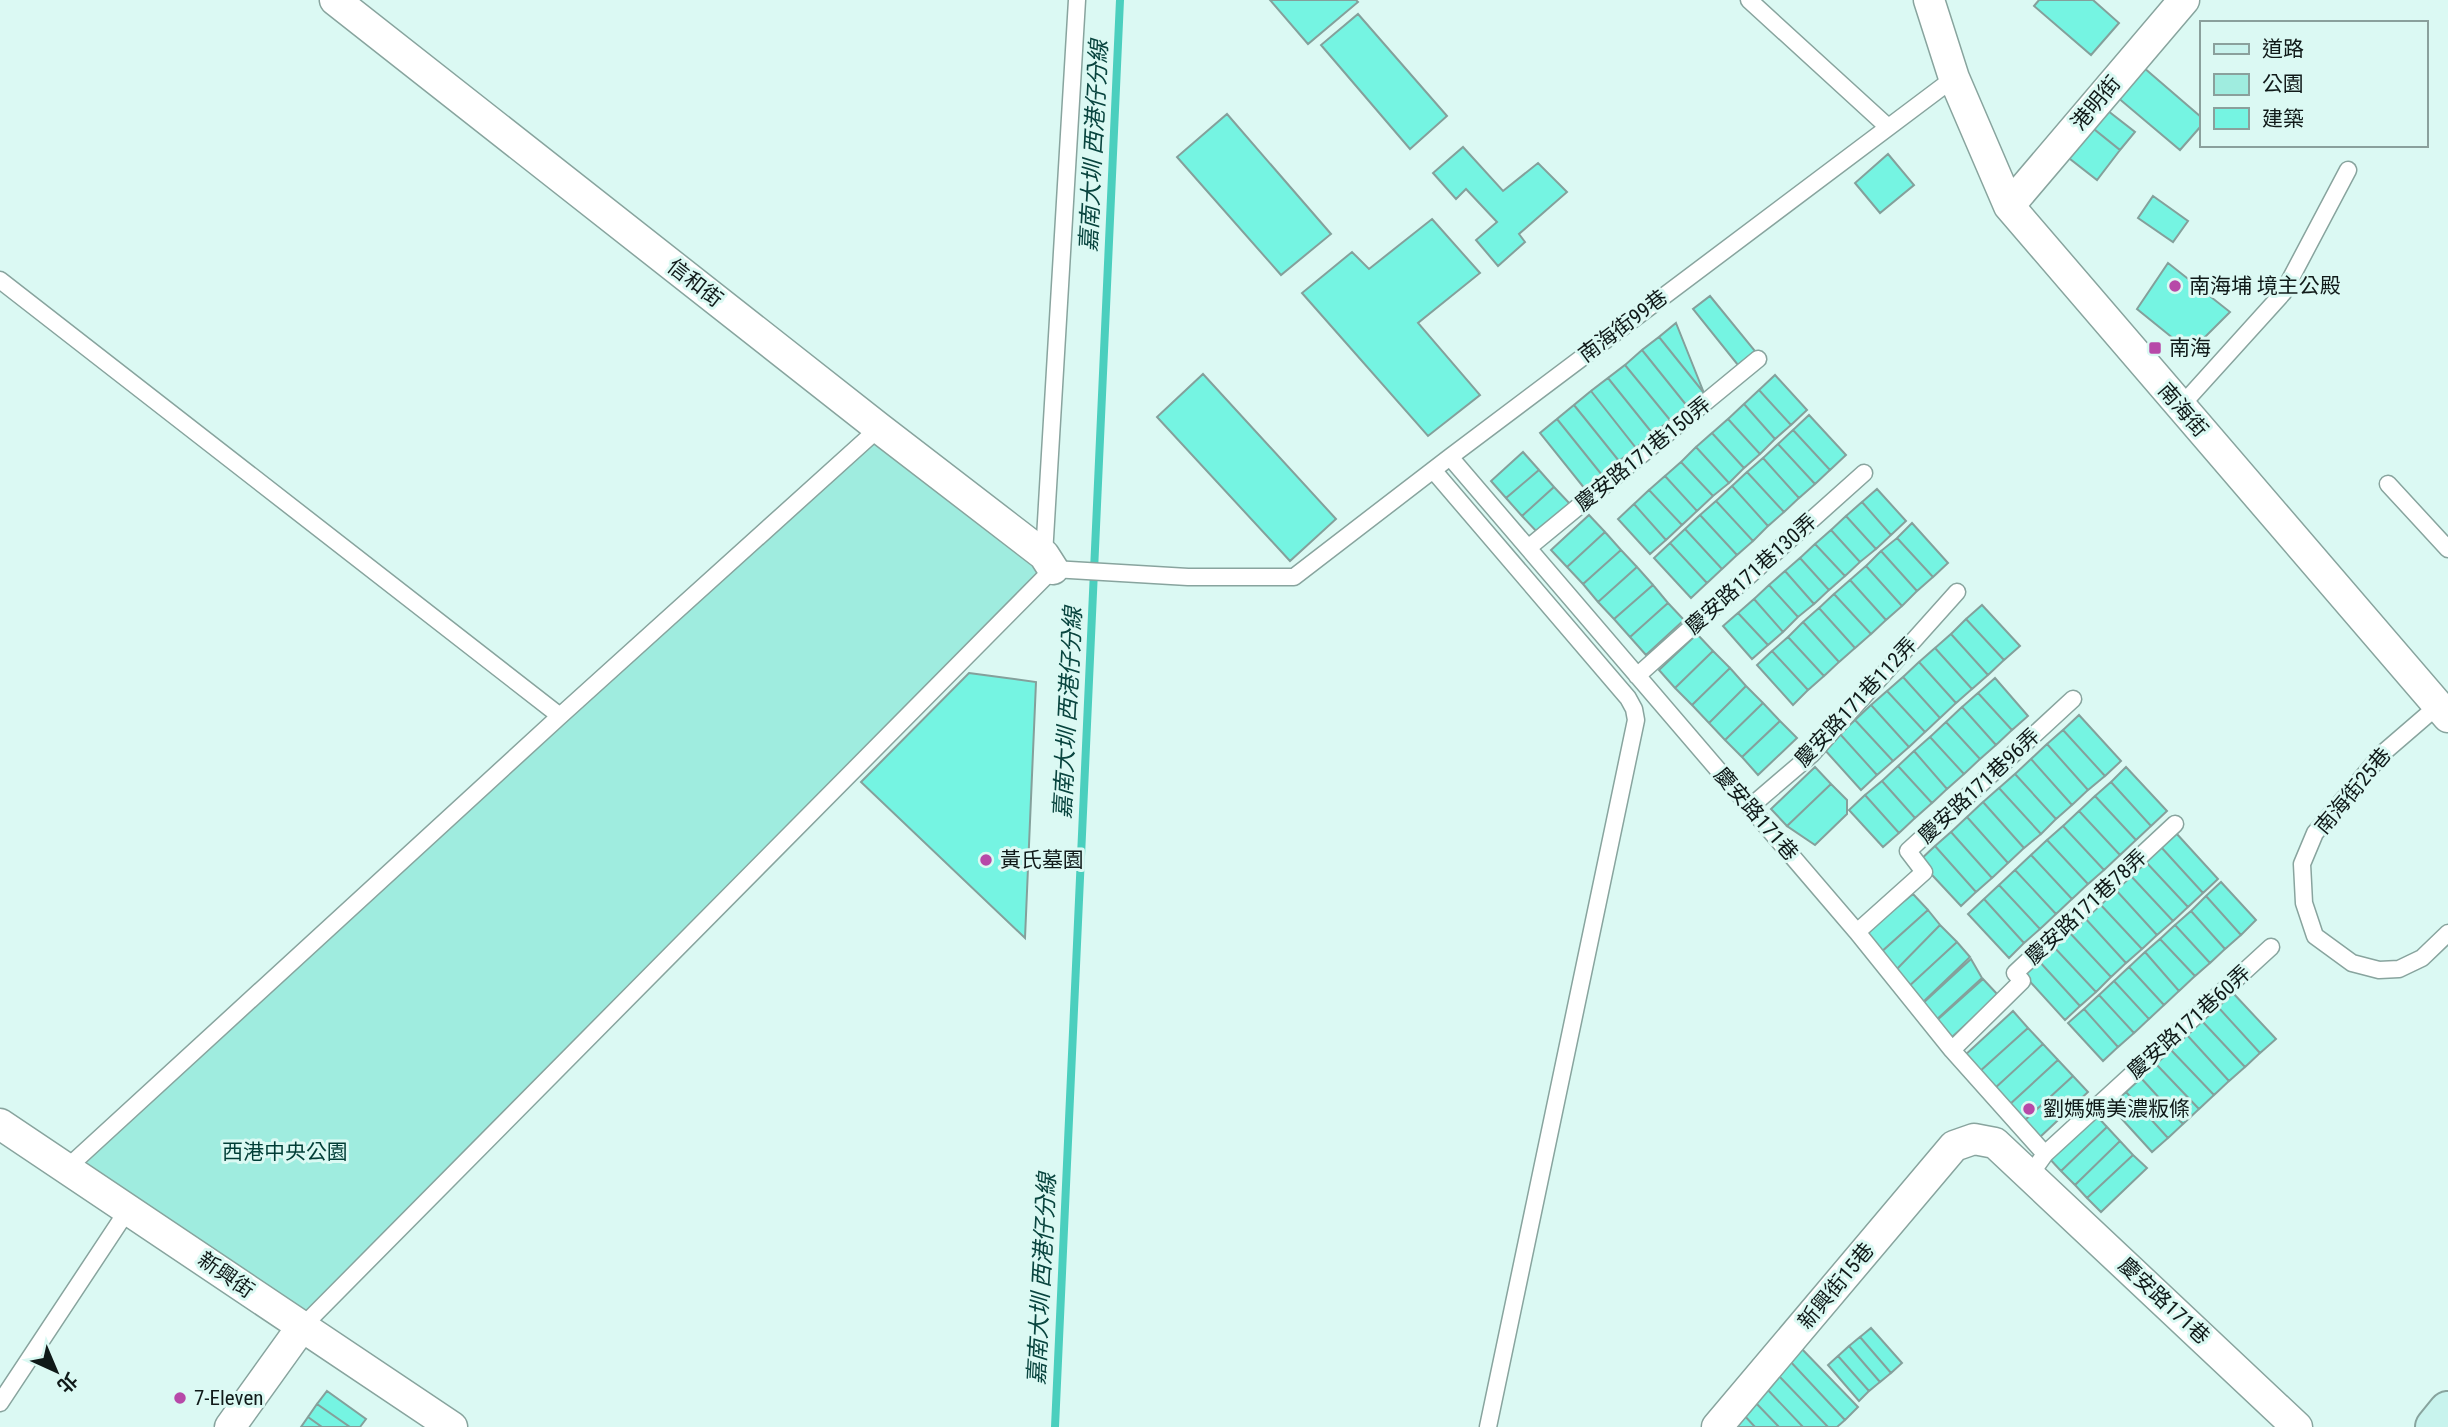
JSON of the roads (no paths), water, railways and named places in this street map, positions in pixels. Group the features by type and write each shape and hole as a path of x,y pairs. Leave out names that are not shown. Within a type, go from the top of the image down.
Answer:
{"main road":[{"path":"2435,1427 2448,1411"}],"street":[{"name":"信和街","path":"335,0 1049,562"},
{"name":"南海街","path":"1929,0 1954,78 2008,206 2180,407 2445,706"},
{"name":"港明街","path":"2008,206 2183,0"},
{"name":"新興街","path":"0,1124 452,1427"},
{"name":"慶安路171巷","path":"1954,1146 1974,1139 1995,1143 2037,1164 2297,1427"},
{"name":"新興街15巷","path":"1717,1427 1954,1146"},
{"path":"230,1427 302,1328"}],"lane":[{"path":"302,1328 1049,562 1077,0"},
{"path":"1749,0 1888,127"},
{"name":"南海街99巷","path":"1049,562 1188,577 1294,578 1450,457 1954,78"},
{"path":"2180,407 2283,293 2348,170"},
{"path":"0,280 560,716"},
{"name":"慶安路171巷150弄","path":"1528,548 1758,359"},
{"path":"66,1168 879,428"},
{"name":"慶安路171巷","path":"1450,457 1857,932 1952,1050 2037,1164"},
{"path":"1433,470 1628,698 1636,720 1488,1427"},
{"name":"慶安路171巷130弄","path":"1637,676 1864,472"},
{"path":"2388,484 2448,550"},
{"name":"慶安路171巷112弄","path":"1750,807 1812,754 1957,592"},
{"name":"慶安路171巷96弄","path":"1857,932 1924,872 1908,851 2073,699"},
{"name":"南海街25巷","path":"2445,706 2383,753 2315,833 2302,864 2304,903 2315,936 2352,964 2379,970 2399,969 2422,958 2448,933"},
{"name":"慶安路171巷78弄","path":"1952,1050 2022,981 2015,973 2175,824"},
{"name":"慶安路171巷60弄","path":"2037,1164 2272,947"},
{"path":"0,1403 129,1208"}],"waterway":[{"name":"嘉南大圳 西港仔分線","path":"1055,1427 1120,0"}],"place":[{"name":"南海埔 境主公殿","path":"2175,286"},
{"name":"南海","path":"2155,348"},
{"name":"黃氏墓園","path":"986,860"},
{"name":"劉媽媽美濃粄條","path":"2029,1109"},
{"name":"7-Eleven","path":"180,1398"}],"park label":[{"name":"西港中央公園","path":"285,1152"}]}
